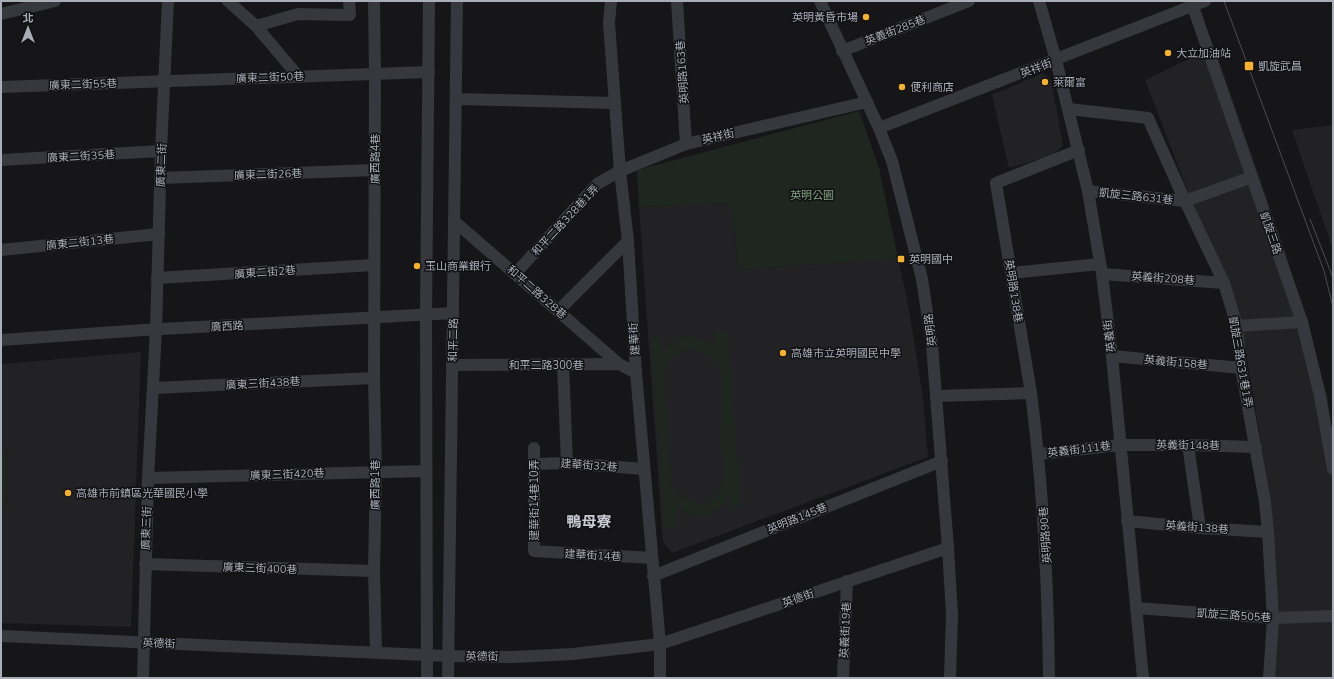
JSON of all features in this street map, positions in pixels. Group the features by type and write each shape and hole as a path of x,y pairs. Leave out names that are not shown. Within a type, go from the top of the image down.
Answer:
{"street":[{"path":"1,14 55,1"},
{"name":"廣東二街","path":"156,330 160,178 168,1"},
{"path":"228,1 256,26 299,77"},
{"path":"256,26 298,14 350,15 349,1"},
{"name":"廣西路4巷","path":"374,1 374,318"},
{"path":"427,678 426,315 429,1"},
{"name":"和平二路","path":"448,678 457,1"},
{"name":"英明路163巷","path":"677,1 686,144"},
{"name":"英明路","path":"820,1 879,128 892,161 922,279 932,345 942,461 952,615 950,678"},
{"name":"英義街285巷","path":"842,51 946,5 969,1"},
{"name":"英義街","path":"1039,1 1079,150 1088,191 1101,269 1112,356 1143,678"},
{"name":"英祥街","path":"879,128 1056,60 1192,3 1205,1"},
{"name":"建華街","path":"608,3 608,23 620,171 628,241 636,373 660,644 660,678"},
{"name":"凱旋三路","path":"1192,3 1302,322 1320,396 1333,469"},
{"name":"廣東二街50巷","path":"164,80 429,72"},
{"name":"廣東二街55巷","path":"1,87 164,80"},
{"path":"456,99 615,103"},
{"name":"英祥街","path":"620,171 686,144 867,102"},
{"name":"凱旋三路631巷1弄","path":"1069,109 1148,118 1185,201 1224,282 1237,326 1241,368 1265,502 1273,618 1269,678"},
{"name":"英明路138巷","path":"1031,393 996,183 1079,150"},
{"name":"廣東二街35巷","path":"1,160 161,152"},
{"name":"廣東二街26巷","path":"160,178 375,170"},
{"name":"和平二路328巷1弄","path":"515,274 597,184 620,171"},
{"name":"凱旋三路631巷","path":"1088,191 1185,201 1252,177"},
{"name":"和平二路328巷","path":"454,221 619,364"},
{"name":"廣東二街13巷","path":"1,250 158,234"},
{"path":"558,311 628,241"},
{"name":"廣東二街2巷","path":"157,278 374,265"},
{"name":"英義街208巷","path":"1011,273 1101,269 1224,282"},
{"name":"廣西路","path":"1,340 453,313"},
{"name":"廣西路1巷","path":"374,318 376,472 374,571 376,652"},
{"path":"1237,326 1302,322"},
{"name":"廣東三街","path":"143,678 148,478 156,330"},
{"name":"英義街158巷","path":"1112,356 1241,368"},
{"name":"和平二路300巷","path":"452,365 619,364 636,373"},
{"path":"562,365 566,463"},
{"name":"廣東三街438巷","path":"153,388 374,378"},
{"path":"936,396 1031,393"},
{"name":"英明路90巷","path":"1031,393 1039,454 1048,587 1049,678"},
{"name":"英義街148巷","path":"1120,445 1256,447"},
{"name":"英義街111巷","path":"1039,454 1120,445"},
{"path":"1188,445 1200,528"},
{"name":"建華街14巷10弄","path":"534,448 534,551"},
{"name":"英明路145巷","path":"653,576 942,461"},
{"name":"建華街32巷","path":"534,464 566,463 644,469"},
{"name":"廣東三街420巷","path":"148,478 426,471"},
{"name":"英義街138巷","path":"1127,521 1200,528 1268,532"},
{"name":"英德街","path":"1,636 448,656 573,654 660,644 948,548"},
{"name":"建華街14巷","path":"534,551 652,558"},
{"name":"廣東三街400巷","path":"145,564 374,571"},
{"name":"英義街19巷","path":"843,678 847,581"},
{"name":"凱旋三路505巷","path":"1136,608 1273,618 1333,616"}],"shaded area":[{"path":"1215,49 1285,251 1327,395 1333,441 1333,678 1273,678 1278,608 1268,486 1240,315 1188,192 1145,80 1195,56"},
{"path":"1043,73 1051,80 1063,145 1053,155 1009,168 992,95"},
{"path":"1333,125 1333,250 1292,130"},
{"name":"高雄市立英明國民中學","path":"731,203 739,270 898,258 909,309 923,397 928,457 672,553 663,542 639,207"},
{"name":"高雄市前鎮區光華國民小學","path":"141,352 131,627 1,623 1,364"}],"green space":[{"name":"英明公園","path":"859,111 879,168 898,258 739,270 731,203 639,207 637,170"},
{"path":"728,330 741,506 730,508 730,494 718,509 712,514 706,516 692,514 675,506 677,527 665,529 651,335 661,337 663,350 677,340 686,336 696,337 714,344 715,331","holes":["687,349 702,353 719,369 723,481 715,498 705,505 686,498 678,493 671,485 664,370 671,359"]},
{"path":"1,454 6,454 4,506 1,506"}],"tram line":[{"path":"1224,1 1324,271 1333,307"},
{"path":"1310,219 1333,278"}],"place":[{"name":"英明黃昏市場","path":"866,17"},
{"name":"大立加油站","path":"1168,53"},
{"name":"凱旋武昌","path":"1249,66"},
{"name":"萊爾富","path":"1045,82"},
{"name":"便利商店","path":"902,87"},
{"name":"英明國中","path":"901,259"},
{"name":"玉山商業銀行","path":"417,266"},
{"name":"高雄市立英明國民中學","path":"783,353"},
{"name":"高雄市前鎮區光華國民小學","path":"68,493"}],"district":[{"name":"鴨母寮","path":"589,522"}]}
